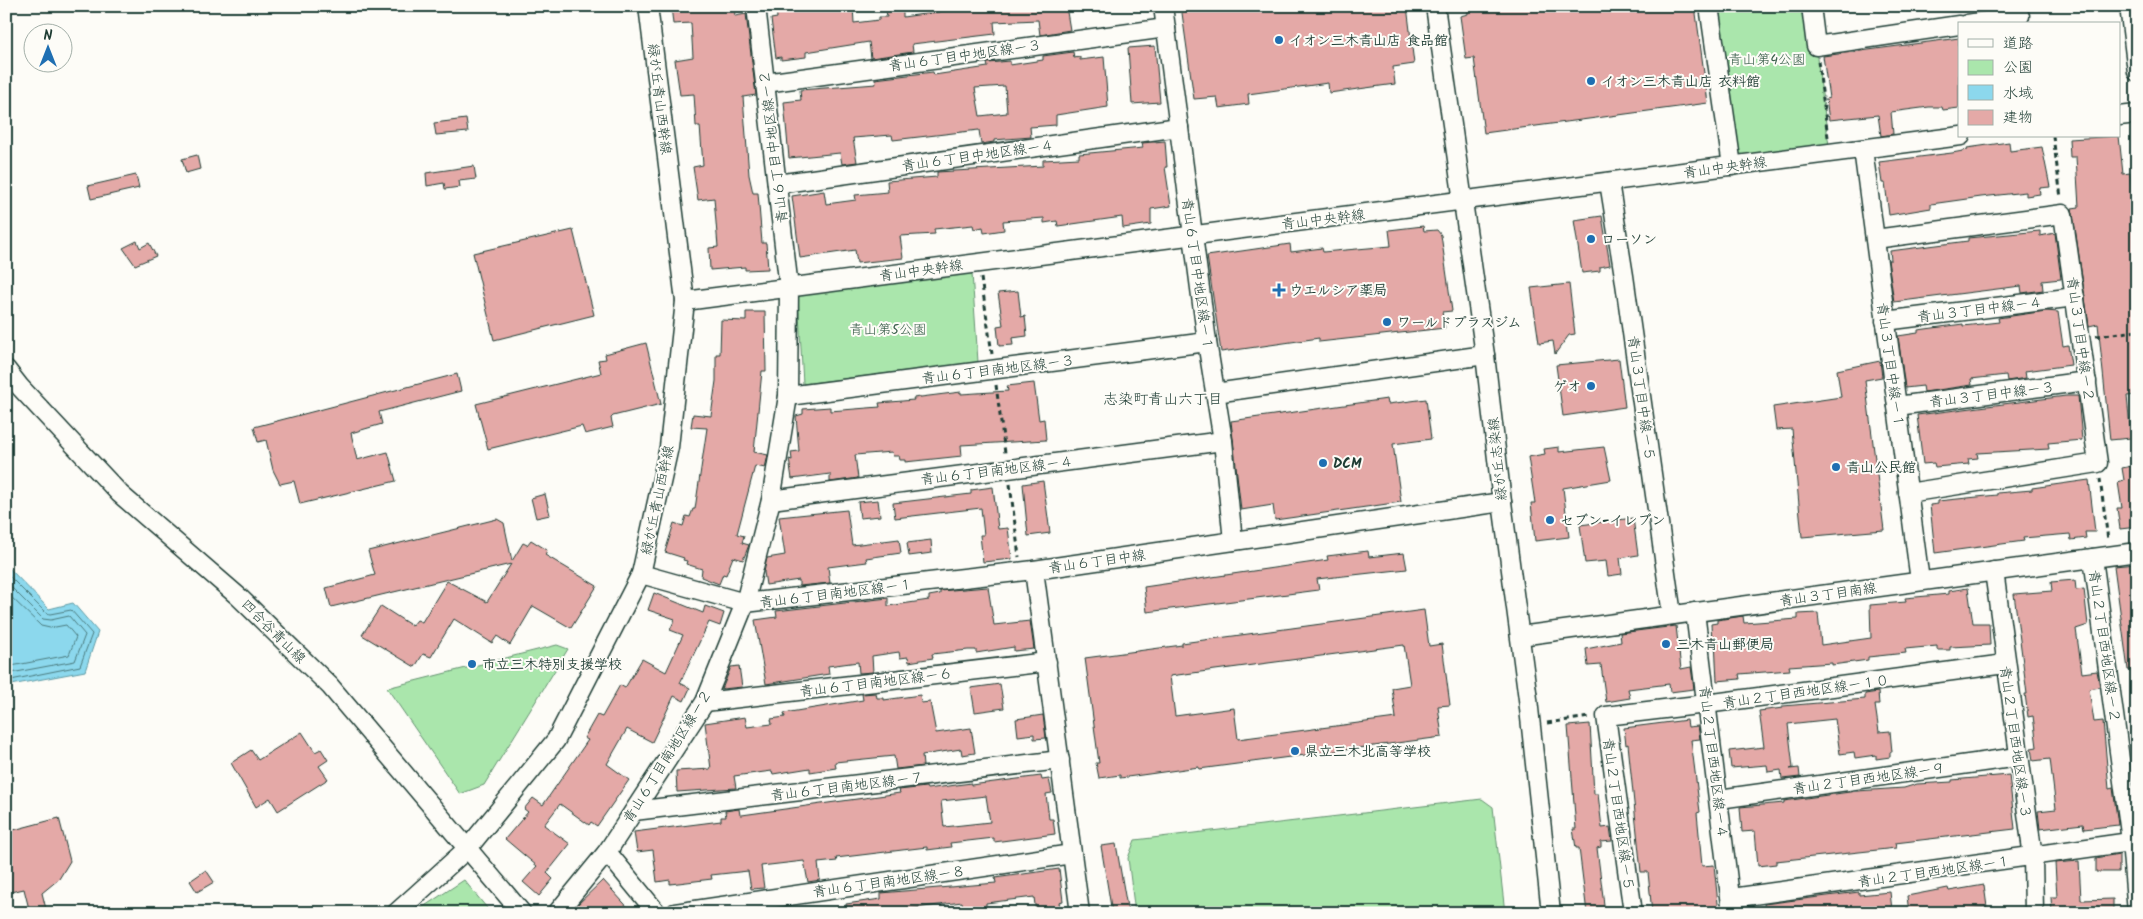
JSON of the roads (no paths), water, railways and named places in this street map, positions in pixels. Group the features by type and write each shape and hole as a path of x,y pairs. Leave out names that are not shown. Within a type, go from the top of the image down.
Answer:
{"street":[{"name":"緑が丘青山西幹線","path":"396,913 468,848 556,740 641,574 669,447 686,302 648,6"},
{"name":"青山６丁目中地区線ー２","path":"756,6 789,288"},
{"name":"青山６丁目中地区線ー１","path":"1163,6 1192,234 1223,441 1233,541"},
{"name":"緑が丘志染線","path":"1436,6 1485,355 1531,725 1551,913"},
{"path":"1709,6 1732,166"},
{"path":"1811,6 1816,46 1958,25"},
{"path":"2129,6 2137,72"},
{"path":"1979,22 2020,15"},
{"name":"青山６丁目中地区線ー３","path":"765,83 1166,28"},
{"path":"2120,116 2137,114"},
{"name":"青山６丁目中地区線ー４","path":"777,184 1179,127"},
{"name":"青山中央幹線","path":"686,302 1192,234 1464,201 1958,136"},
{"name":"青山３丁目中線ー１","path":"1862,149 1920,581"},
{"name":"青山３丁目中線ー５","path":"1609,182 1672,615"},
{"name":"青山３丁目中線ー２","path":"1874,239 2063,214 2098,462 1908,493"},
{"name":"青山６丁目南地区線ー２","path":"557,913 607,852 705,702 745,603 772,500 788,396 789,288"},
{"name":"青山３丁目中線ー４","path":"1885,320 2075,297"},
{"name":"青山６丁目南地区線ー３","path":"788,396 1207,342"},
{"path":"1215,393 1485,355"},
{"name":"四合谷青山線","path":"6,369 20,387 120,494 239,597 330,686 522,913"},
{"name":"青山３丁目中線ー３","path":"1897,406 2086,382"},
{"name":"青山６丁目南地区線ー４","path":"772,500 1223,441"},
{"name":"青山６丁目中線","path":"1080,913 1047,662 1027,570 1502,502"},
{"name":"青山３丁目南線","path":"1520,636 2137,552"},
{"name":"青山２丁目西地区線ー２","path":"2102,556 2134,841 2137,913"},
{"name":"青山６丁目南地区線ー１","path":"641,574 745,603 1027,570"},
{"name":"青山２丁目西地区線ー３","path":"1994,571 2005,664 2033,857 2034,913"},
{"name":"青山２丁目西地区線ー４","path":"1695,612 1732,905"},
{"name":"青山６丁目南地区線ー６","path":"705,702 1047,662"},
{"name":"青山２丁目西地区線ー１０","path":"1606,716 2005,664"},
{"name":"青山２丁目西地区線ー５","path":"1606,716 1633,913"},
{"name":"青山２丁目西地区線ー９","path":"1719,799 2018,757"},
{"name":"青山６丁目南地区線ー７","path":"634,811 1060,760"},
{"name":"青山２丁目西地区線ー１","path":"1732,905 2134,841"},
{"path":"607,852 657,913"},
{"name":"青山６丁目南地区線ー８","path":"675,913 1072,854"}],"water":[{"path":"6,565 49,609 73,603 98,632 85,671 6,686"}],"place":[{"name":"イオン三木青山店 食品館","path":"1279,40"},
{"name":"イオン三木青山店 衣料館","path":"1591,81"},
{"name":"ローソン","path":"1591,239"},
{"name":"ウエルシア薬局","path":"1279,290"},
{"name":"ワールドプラスジム","path":"1387,322"},
{"name":"ゲオ","path":"1591,386"},
{"name":"DCM","path":"1323,463"},
{"name":"青山公民館","path":"1836,467"},
{"name":"セブン-イレブン","path":"1550,520"},
{"name":"三木青山郵便局","path":"1666,644"},
{"name":"市立三木特別支援学校","path":"472,664"},
{"name":"県立三木北高等学校","path":"1295,751"}],"district":[{"name":"志染町青山六丁目","path":"1163,399"}],"park label":[{"name":"青山第4公園","path":"1767,59"},
{"name":"青山第5公園","path":"888,329"}]}
